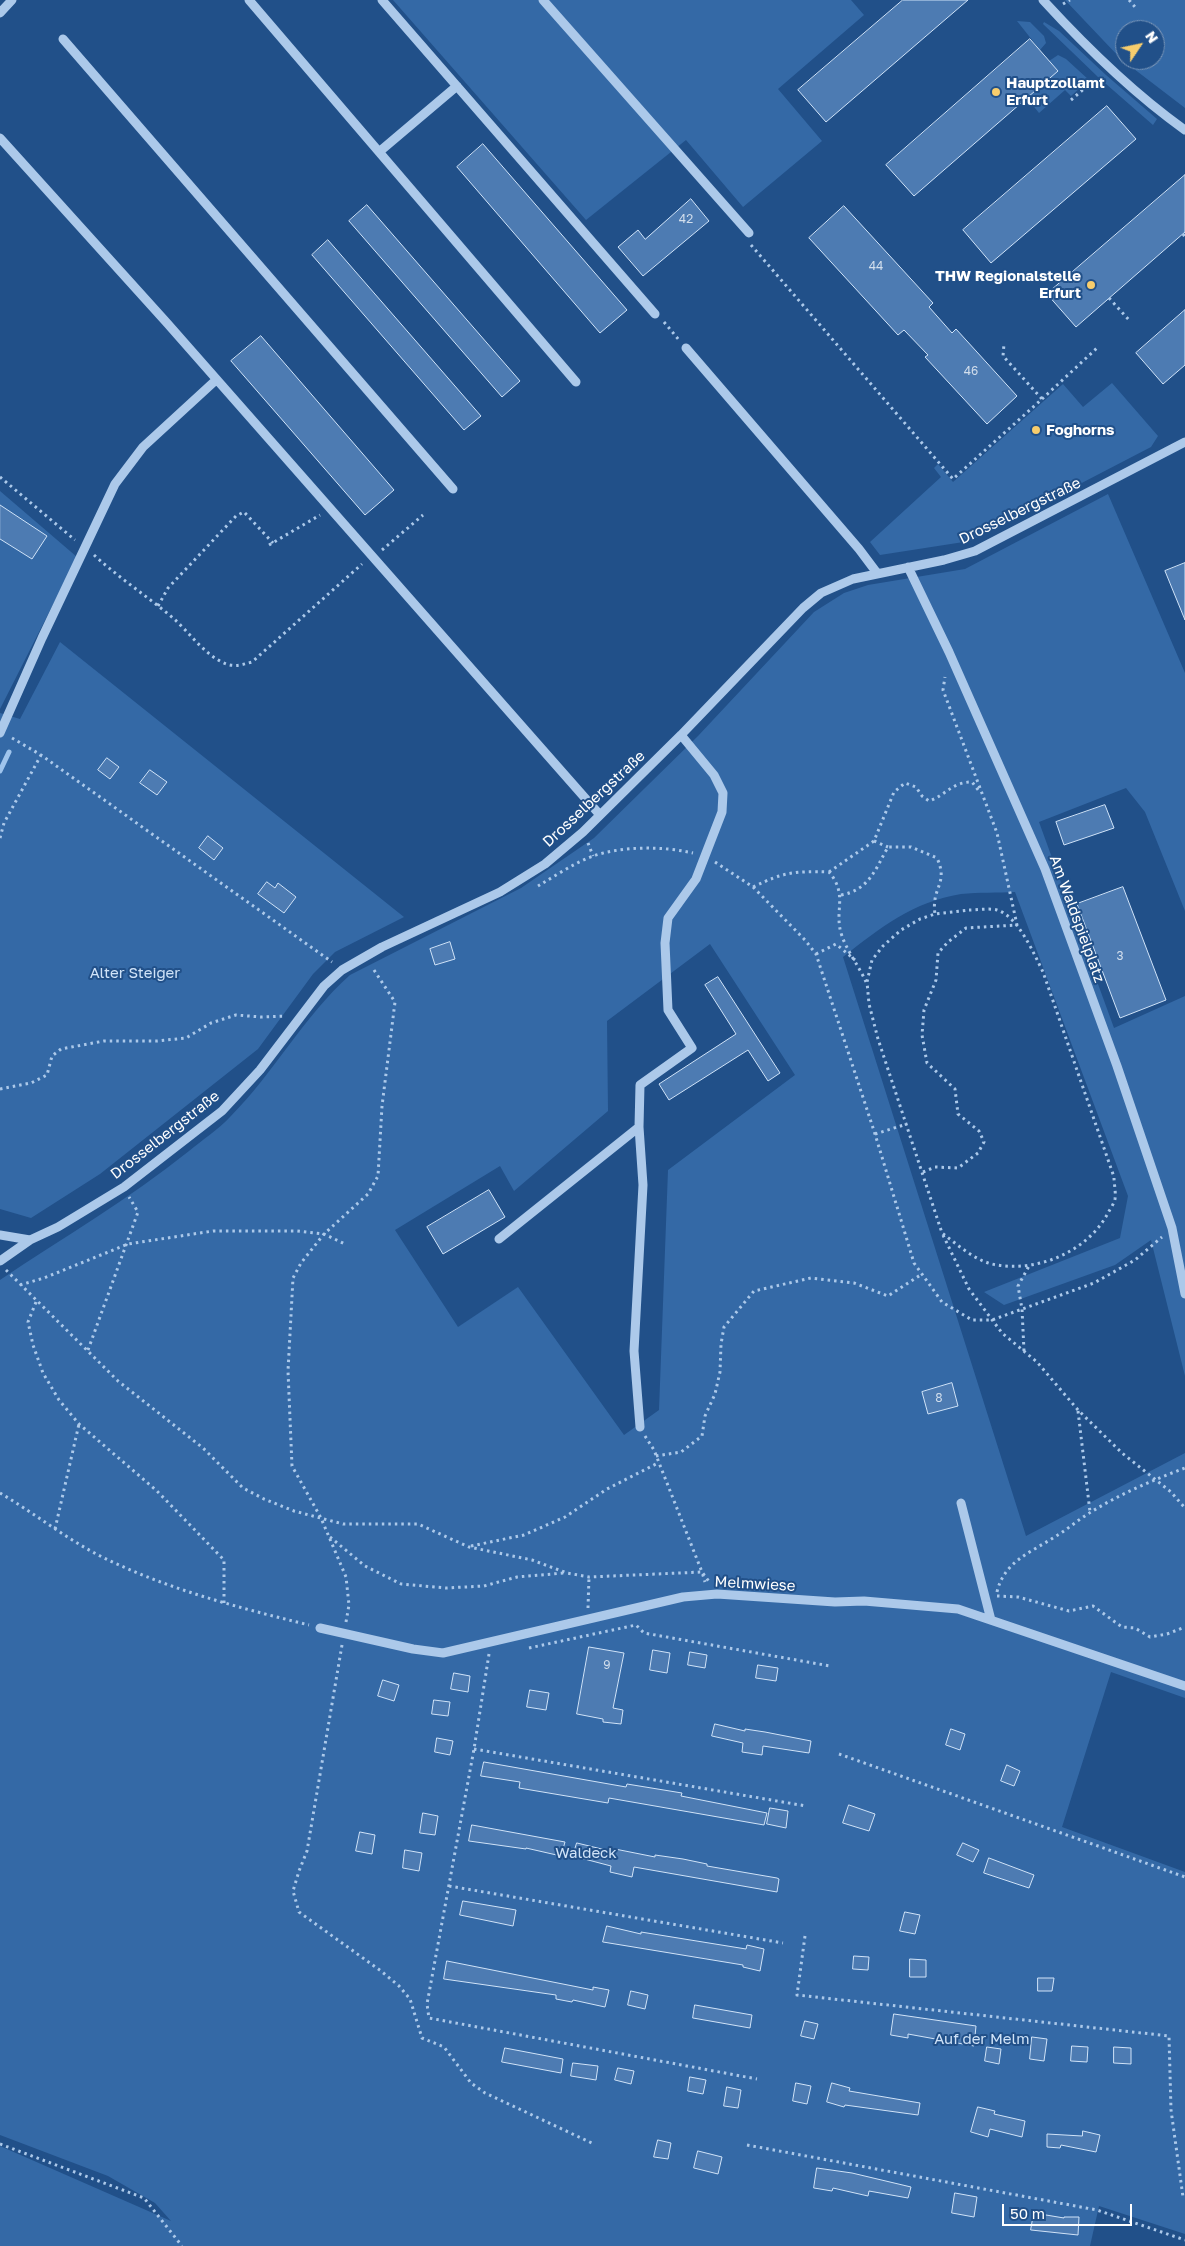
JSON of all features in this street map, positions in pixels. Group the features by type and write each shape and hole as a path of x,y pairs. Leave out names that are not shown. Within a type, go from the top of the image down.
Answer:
{"street":[{"path":"0,13 12,0"},
{"path":"249,0 576,382"},
{"path":"382,0 655,314"},
{"path":"543,0 750,232"},
{"path":"1043,0 1113,70 1163,114 1185,130"},
{"path":"63,39 452,489"},
{"path":"379,152 457,86"},
{"path":"0,138 374,557 600,815"},
{"path":"686,348 859,548 877,573"},
{"path":"0,732 42,638 116,484 142,447 216,380"},
{"name":"Drosselbergstraße","path":"0,1262 30,1240 58,1227 124,1187 222,1111 260,1070 324,986 342,970 365,956 500,892 544,864 583,832 815,598 840,584 877,573 944,560 976,551 1185,442"},
{"name":"Am Waldspielplatz","path":"908,567 949,652 1045,869 1117,1066 1172,1228 1185,1294"},
{"path":"640,1427 634,1351 644,1185 638,1127 640,1086 692,1048 668,1010 665,943 668,918 696,879 722,812 723,793 714,775 681,735"},
{"path":"499,1239 638,1127"},
{"path":"0,1235 30,1240"},
{"path":"961,1503 991,1620"},
{"name":"Melmwiese","path":"320,1628 413,1649 443,1653 683,1597 709,1595 864,1601 958,1609 1185,1686"}],"path":[{"path":"1129,0 1134,8"},
{"path":"1071,100 1093,80"},
{"path":"750,244 953,479 1097,348"},
{"path":"1109,298 1128,320"},
{"path":"663,322 669,328"},
{"path":"1004,344 1003,356 1042,399"},
{"path":"0,477 54,524 86,548 115,575 137,588 222,662 236,666 252,662 334,587 374,557 423,514"},
{"path":"269,546 330,508"},
{"path":"158,606 168,588 236,516 244,512 273,543"},
{"path":"949,652 944,690 997,833 1017,925"},
{"path":"0,732 41,754 342,970"},
{"path":"0,838 4,823 41,754"},
{"path":"753,887 771,878 795,871 829,872 874,841 894,792 905,784 916,787 929,801 941,797 960,782 972,782 982,794"},
{"path":"874,841 888,847 911,847 938,858 942,869 942,881 936,891 933,902 935,914"},
{"path":"841,895 854,892 872,877 888,847"},
{"path":"532,889 593,856 625,850 656,848 684,851 705,856 724,866 753,887 805,940 816,954 875,1134 914,1262 942,1302 972,1320 992,1320 1094,1283 1134,1260 1172,1228"},
{"path":"829,872 838,883 841,895 839,912 842,936 867,982"},
{"path":"942,1232 968,1253 996,1265 1029,1266 1067,1254 1092,1235 1104,1221 1115,1201 1114,1177 1043,972 1030,944 1017,925 997,910 969,910 935,914 920,918 901,930 883,946 872,960 867,982 869,1004 878,1039 942,1232 969,1290 1002,1333 1037,1362 1078,1410 1122,1453 1155,1479 1185,1508"},
{"path":"923,1172 935,1167 958,1168 978,1153 984,1142 980,1131 958,1114 955,1089 927,1063 922,1035 924,1010 936,980 938,953 948,942 966,928 1017,925"},
{"path":"816,954 836,944 858,964"},
{"path":"365,956 395,1002 383,1097 378,1176 368,1194 324,1234 301,1263 293,1278 288,1371 292,1466 321,1518 346,1577 349,1605 308,1851 299,1871 294,1891 299,1912 381,1970 399,1986 410,1999 422,2038 444,2047 471,2083 485,2093 594,2144"},
{"path":"0,1089 31,1083 47,1075 52,1056 61,1049 104,1041 157,1041 186,1038 211,1023 236,1016 262,1018 290,1016"},
{"path":"875,1134 907,1124"},
{"path":"88,1350 138,1212 124,1187"},
{"path":"20,1285 44,1278 128,1244 213,1230 297,1231 324,1234 345,1244"},
{"path":"0,1262 36,1302 88,1350 118,1381 203,1448 243,1488 294,1511 342,1524 418,1524 469,1547 532,1560 568,1573 589,1577 702,1572"},
{"path":"1024,1351 1022,1309 1018,1286 1029,1266"},
{"path":"656,1456 681,1452 702,1436 704,1416 715,1394 720,1372 720,1344 724,1327 754,1291 811,1278 854,1283 888,1296 922,1274"},
{"path":"36,1302 28,1322 43,1373 59,1400 79,1424 157,1492 224,1560 224,1604"},
{"path":"1078,1410 1090,1512"},
{"path":"55,1529 79,1424"},
{"path":"654,1450 702,1572 709,1595"},
{"path":"469,1547 524,1535 565,1517 607,1489 658,1463"},
{"path":"991,1620 1000,1581 1012,1564 1025,1554 1056,1537 1090,1512 1155,1479 1185,1468"},
{"path":"0,1492 55,1529 116,1564 224,1604 320,1628"},
{"path":"328,1535 365,1566 401,1584 446,1588 484,1586 517,1577 568,1573"},
{"path":"702,1572 706,1578"},
{"path":"587,1619 589,1577"},
{"path":"997,1596 1018,1597 1069,1611 1093,1606 1122,1627 1135,1628 1150,1637 1167,1634 1185,1627"},
{"path":"525,1649 636,1625 644,1634 830,1666"},
{"path":"491,1642 474,1749 426,2004 429,2018 757,2079"},
{"path":"488,1656 498,1654"},
{"path":"474,1749 806,1806"},
{"path":"839,1754 1185,1877"},
{"path":"449,1886 783,1943"},
{"path":"805,1936 797,1996 1169,2036 1171,2110 1175,2153 1183,2197"},
{"path":"0,2144 144,2198 182,2246"},
{"path":"747,2145 1097,2210 1185,2240"}],"green space":[{"path":"393,0 851,0 864,15 778,89 822,141 743,207 686,140 586,220"},
{"path":"1065,0 1185,0 1185,108 1135,70 1165,70 1165,20 1115,20 1115,53"},
{"path":"1017,21 1030,22 1044,36 1046,43 1040,50"},
{"path":"1044,22 1059,31 1157,119 1153,125 1098,77 1043,24"},
{"path":"1058,55 1066,59 1089,80 1071,96 1065,90 1039,113 1027,98 1058,71 1049,61"},
{"path":"1112,383 1158,436 1151,447 970,541 880,555 870,542 941,477 934,468 938,464 953,482 1063,384 1083,407"},
{"path":"0,491 77,557 0,709"},
{"path":"1108,494 1185,673 1185,911 1145,812 1126,788 1039,822 1114,1028 1185,996 1185,1376 1151,1240 1115,1265 1004,1305 984,1292 1120,1238 1128,1196 1015,892 961,894 928,903 898,917 843,957 1026,1536 1185,1453 1185,1698 1111,1672 1062,1827 1185,1872 1185,2234 1099,2206 1090,2246 0,2246 0,2146 171,2221 155,2203 108,2176 0,2135 0,1280 143,1186 220,1126 246,1100 303,1027 333,991 350,975 521,888 594,838 698,736 814,612 844,593 868,585 965,569","holes":["710,944 795,1075 668,1170 659,1410 624,1435 518,1287 458,1327 395,1230 500,1166 514,1191 608,1111 607,1021"]},
{"name":"Alter Steiger","path":"60,642 404,917 335,952 313,974 258,1049 100,1174 31,1218 0,1209 0,713 20,719"}],"building":[{"path":"903,0 968,0 826,122 798,90"},
{"path":"1030,39 1058,71 914,196 886,165"},
{"path":"1107,106 1136,139 991,263 963,230"},
{"path":"483,144 627,310 600,333 457,167"},
{"path":"1185,175 1185,232 1076,327 1047,294"},
{"path":"691,199 709,221 643,276 618,247 638,230 645,239"},
{"path":"367,205 520,381 502,397 349,221"},
{"path":"844,206 933,303 929,307 952,333 956,329 1017,396 987,424 925,357 928,355 904,330 898,335 809,238"},
{"path":"328,240 481,416 464,430 312,255"},
{"path":"1185,310 1185,365 1163,384 1136,353"},
{"path":"261,336 394,490 365,515 231,361"},
{"path":"0,505 47,536 32,559 0,539"},
{"path":"1185,563 1185,620 1165,571"},
{"path":"107,758 119,767 110,779 98,770"},
{"path":"150,770 167,782 157,795 140,783"},
{"path":"1105,805 1114,828 1064,845 1056,822"},
{"path":"208,836 223,848 214,860 199,848"},
{"path":"267,882 275,888 278,883 296,897 284,913 258,894"},
{"path":"1123,887 1166,1000 1120,1018 1077,904"},
{"path":"450,942 455,959 435,965 430,949"},
{"path":"718,977 780,1073 768,1081 748,1050 669,1100 659,1084 736,1034 705,985"},
{"path":"489,1190 505,1217 443,1254 427,1227"},
{"path":"952,1383 958,1406 928,1414 922,1392"},
{"path":"589,1647 624,1653 613,1708 623,1710 621,1724 603,1722 603,1719 577,1714"},
{"path":"653,1650 670,1653 667,1673 650,1670"},
{"path":"690,1652 707,1655 705,1668 688,1665"},
{"path":"758,1665 778,1668 776,1681 756,1678"},
{"path":"454,1673 470,1676 468,1692 451,1689"},
{"path":"383,1680 399,1685 394,1701 378,1696"},
{"path":"530,1690 549,1693 546,1710 527,1707"},
{"path":"434,1700 450,1702 448,1716 432,1714"},
{"path":"715,1724 745,1731 745,1729 765,1732 811,1741 809,1753 763,1746 762,1755 742,1752 743,1743 712,1736"},
{"path":"951,1729 965,1734 960,1750 946,1745"},
{"path":"437,1738 453,1741 450,1755 435,1752"},
{"path":"484,1762 626,1787 627,1784 682,1793 681,1796 767,1813 764,1825 609,1798 608,1803 519,1788 520,1782 481,1776"},
{"path":"1007,1765 1020,1771 1014,1786 1001,1781"},
{"path":"849,1805 875,1814 869,1831 843,1823"},
{"path":"770,1808 788,1811 786,1828 767,1824"},
{"path":"423,1813 438,1816 435,1835 420,1833"},
{"path":"472,1825 565,1842 561,1856 526,1848 469,1841"},
{"path":"360,1832 375,1835 372,1854 356,1851"},
{"path":"577,1843 614,1852 615,1849 655,1857 655,1855 683,1859 707,1864 707,1866 777,1878 779,1879 777,1892 634,1867 632,1877 610,1872 611,1866 573,1856"},
{"path":"963,1843 979,1850 973,1862 957,1855"},
{"path":"405,1850 422,1853 419,1871 403,1868"},
{"path":"989,1858 1034,1875 1029,1888 984,1873"},
{"path":"463,1901 516,1910 513,1926 460,1915"},
{"path":"905,1912 920,1915 915,1934 900,1931"},
{"path":"607,1926 641,1934 641,1932 746,1949 747,1945 764,1949 760,1971 743,1967 743,1965 603,1942"},
{"path":"854,1956 869,1957 868,1970 853,1969"},
{"path":"910,1959 926,1960 926,1977 910,1977"},
{"path":"447,1961 593,1990 593,1987 609,1990 605,2007 573,2000 572,2002 556,1999 556,1995 444,1979"},
{"path":"1038,1978 1054,1978 1052,1991 1038,1991"},
{"path":"631,1991 648,1995 645,2009 628,2005"},
{"path":"695,2005 752,2015 750,2028 693,2018"},
{"path":"894,2014 976,2026 974,2046 908,2034 908,2038 891,2035"},
{"path":"805,2021 818,2024 814,2039 801,2036"},
{"path":"1032,2037 1047,2039 1044,2061 1030,2059"},
{"path":"1072,2046 1088,2047 1087,2062 1071,2061"},
{"path":"987,2047 1001,2049 999,2064 985,2061"},
{"path":"1114,2047 1131,2048 1131,2064 1114,2063"},
{"path":"505,2048 563,2059 561,2073 502,2062"},
{"path":"573,2063 598,2066 596,2080 571,2076"},
{"path":"618,2068 634,2071 631,2084 615,2080"},
{"path":"690,2077 706,2080 703,2094 688,2091"},
{"path":"796,2083 811,2086 807,2104 793,2101"},
{"path":"832,2083 850,2088 849,2091 920,2103 918,2115 845,2105 844,2107 827,2102"},
{"path":"727,2087 741,2090 738,2108 724,2106"},
{"path":"978,2107 995,2111 994,2114 1025,2121 1022,2137 990,2129 988,2137 971,2132"},
{"path":"1083,2131 1100,2135 1096,2152 1061,2145 1060,2148 1047,2147 1047,2134 1082,2136"},
{"path":"658,2140 671,2143 668,2159 654,2157"},
{"path":"698,2151 722,2157 718,2174 694,2168"},
{"path":"817,2168 852,2173 911,2187 908,2198 869,2191 868,2196 833,2188 832,2191 814,2188"},
{"path":"955,2193 977,2197 974,2217 952,2213"},
{"path":"1034,2213 1064,2218 1079,2217 1078,2235 1031,2230"}],"waterway":[{"path":"0,771 9,752"}],"place":[{"name":"Hauptzollamt Erfurt","path":"996,92"},
{"name":"THW Regionalstelle Erfurt","path":"1091,285"},
{"name":"Foghorns","path":"1036,430"}],"park label":[{"name":"Waldeck","path":"586,1853"},
{"name":"Auf der Melm","path":"982,2039"}]}
